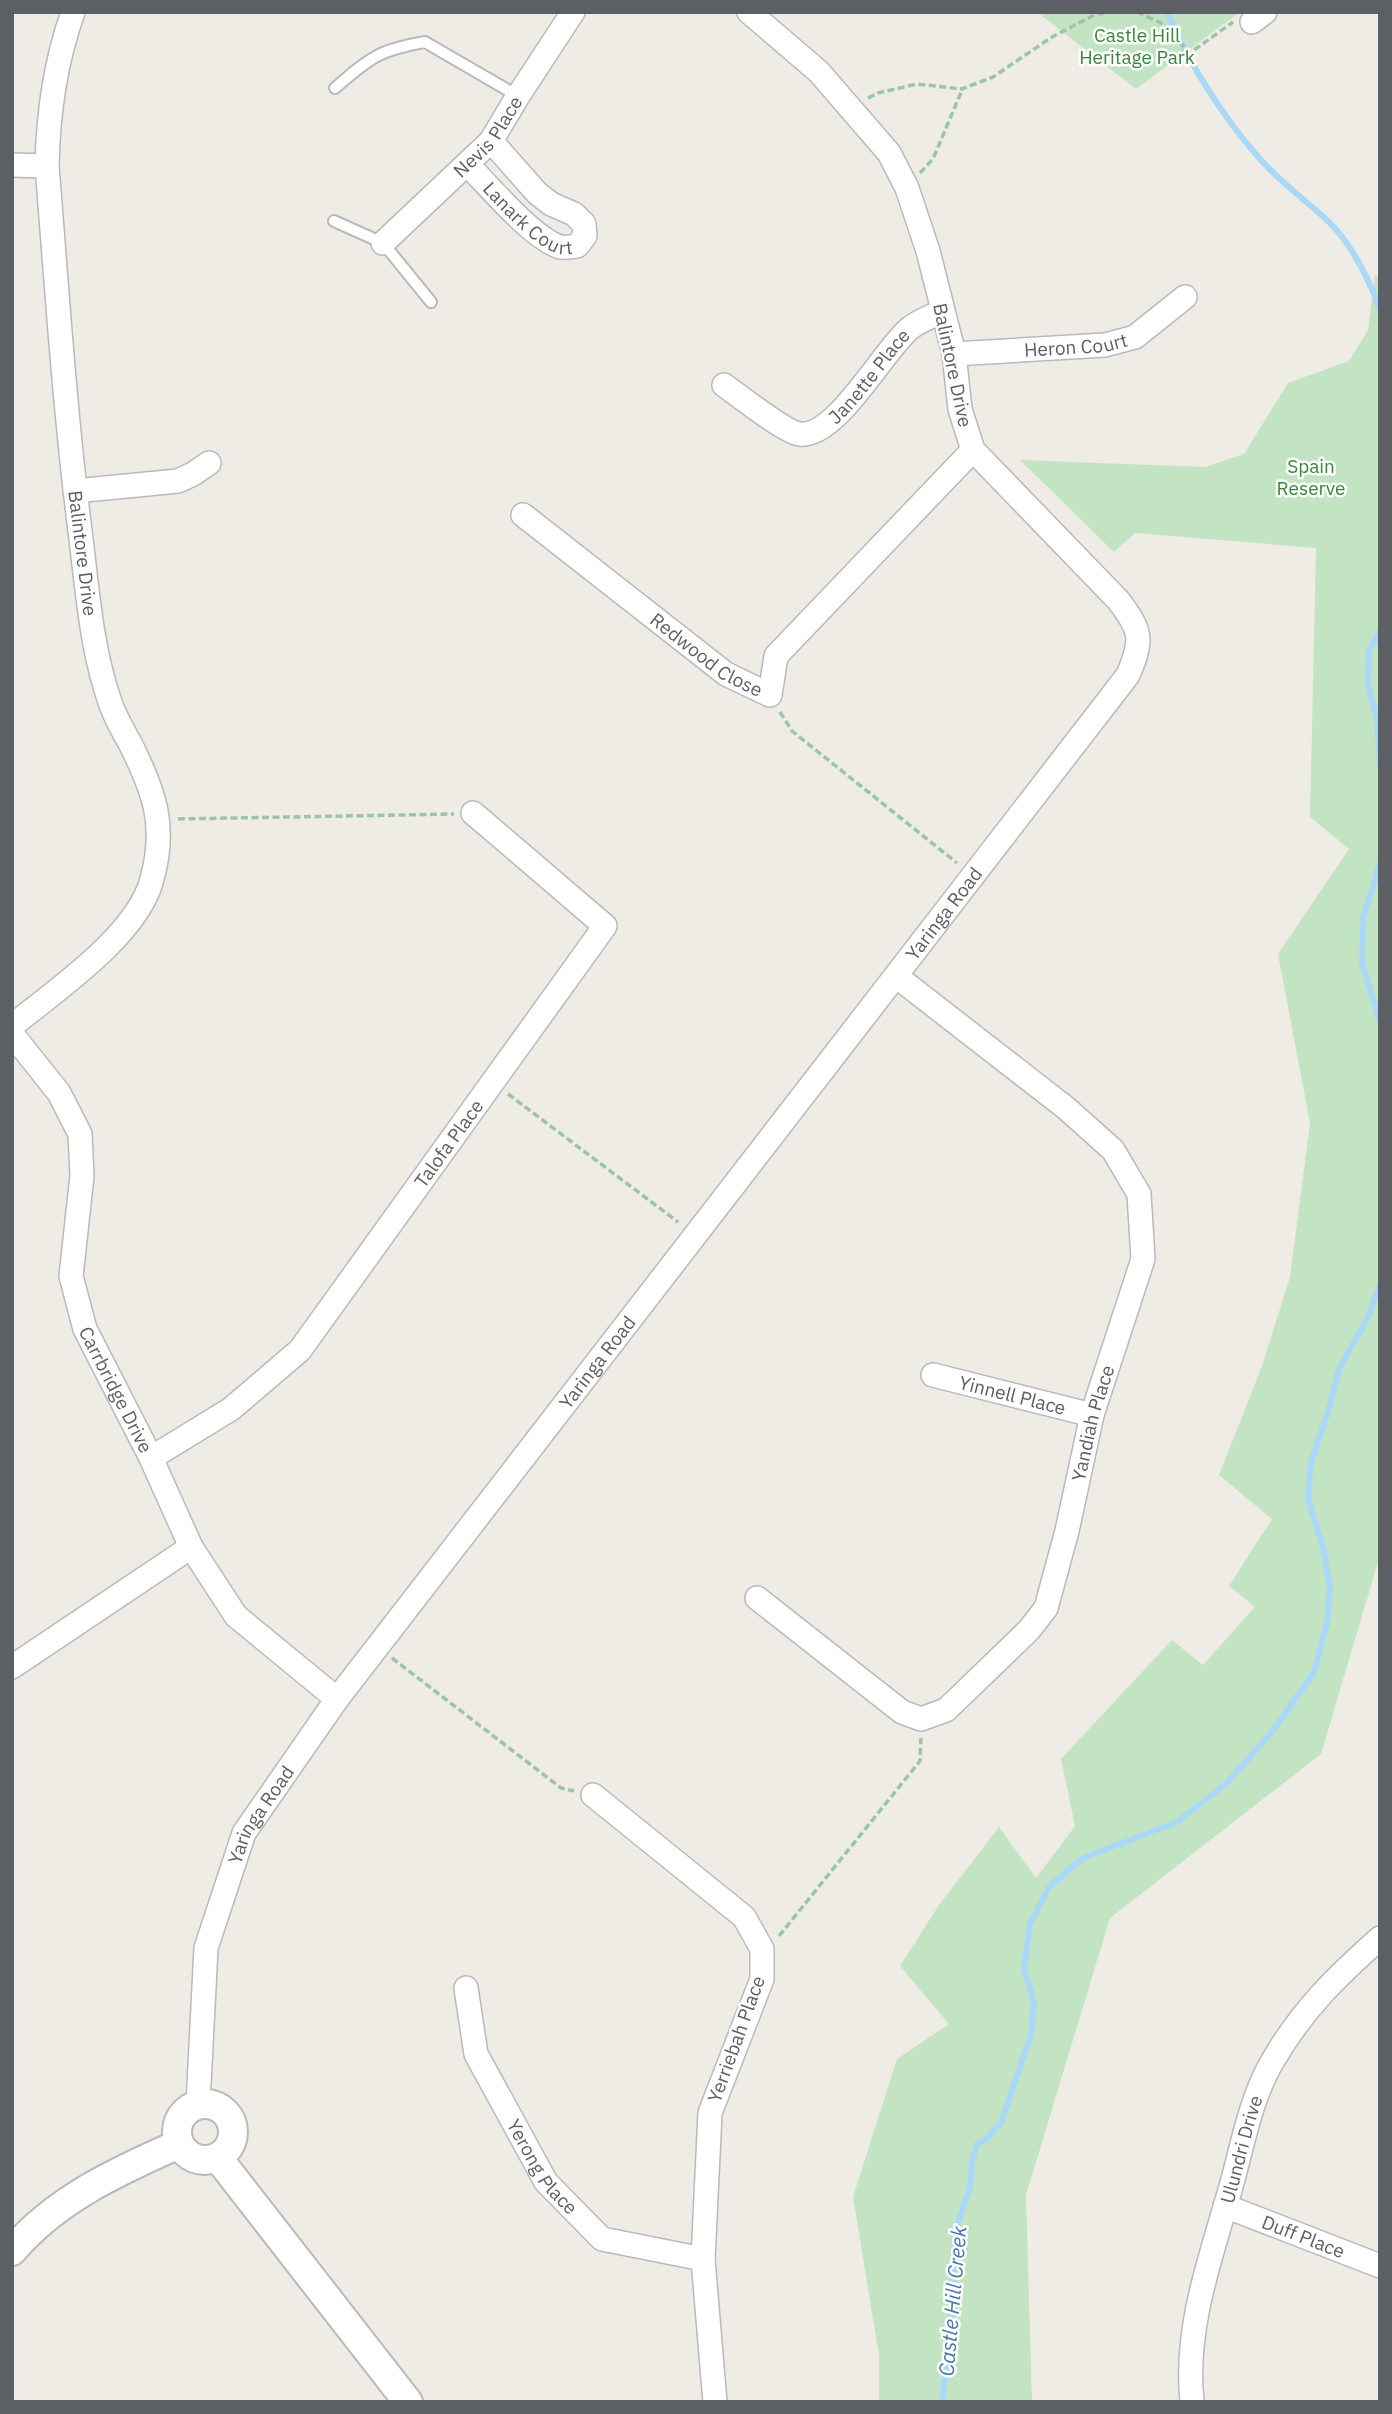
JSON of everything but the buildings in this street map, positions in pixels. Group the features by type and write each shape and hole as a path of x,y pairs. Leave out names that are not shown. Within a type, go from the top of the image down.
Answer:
{"street":[{"name":"Balintore Drive","path":"12,1026 112,943 137,914 152,883 159,850 159,819 148,779 112,709 97,659 75,491 47,166 52,89 61,46 73,12"},
{"name":"Nevis Place","path":"383,243 491,141 573,12"},
{"name":"Balintore Drive","path":"749,12 819,72 888,153 907,188 928,251 954,354 960,409 973,450 1118,600 1135,622 1139,649 1128,675"},
{"name":"Lanark Court","path":"468,165 550,242 564,248 577,246 584,236 584,224 574,214 551,204 537,193 491,141"},
{"path":"12,165 47,166"},
{"name":"Heron Court","path":"954,354 1105,345 1135,337 1185,298"},
{"name":"Janette Place","path":"724,385 783,428 800,435 818,430 838,415 909,329 942,311"},
{"name":"Redwood Close","path":"523,515 726,674 770,695 776,656 973,450"},
{"path":"75,491 178,481 209,463"},
{"name":"Yaringa Road","path":"198,2104 206,1948 244,1833 337,1699 1128,675"},
{"name":"Talofa Place","path":"152,1458 230,1409 300,1350 605,926 473,813"},
{"name":"Yandiah Place","path":"896,976 1066,1108 1113,1150 1139,1194 1143,1259 1092,1415 1067,1531 1046,1608 1030,1630 946,1710 922,1719"},
{"name":"Carrbridge Drive","path":"12,1034 59,1093 80,1134 82,1177 71,1276 85,1329 152,1458 191,1547 236,1616 337,1699"},
{"name":"Yinnell Place","path":"933,1375 1092,1415"},
{"path":"12,1667 191,1547"},
{"path":"757,1598 902,1712 922,1719"},
{"name":"Yerriebah Place","path":"593,1795 744,1917 762,1949 761,1979 710,2113 703,2259 715,2402"},
{"name":"Ulundri Drive","path":"1192,2402 1191,2339 1199,2295 1251,2113 1270,2065 1297,2022 1332,1980 1380,1938"},
{"name":"Yerong Place","path":"466,1988 476,2054 546,2182 603,2239 703,2259"},
{"path":"208,2103 228,2113 234,2134 225,2154 204,2161 183,2151 179,2144 177,2130 186,2110 208,2103"},
{"path":"12,2251 52,2211 116,2172 179,2144"},
{"path":"218,2158 408,2402"},
{"name":"Duff Place","path":"1225,2206 1380,2266"}],"lane":[{"path":"335,88 372,57 394,47 425,42 518,96"},
{"path":"334,221 383,243 431,302"}],"path":[{"path":"851,107 877,93 917,84 962,89 993,77 1052,37 1094,15 1109,12"},
{"path":"1137,12 1161,23 1190,53 1250,18"},
{"path":"907,188 933,159 962,89"},
{"path":"770,695 792,731 974,876"},
{"path":"159,819 473,813"},
{"path":"492,1083 696,1235"},
{"path":"377,1647 561,1788 593,1795"},
{"path":"762,1949 781,1934 920,1761 922,1719"}],"green space":[{"name":"Castle Hill Heritage Park","path":"1037,12 1240,12 1136,89"},
{"name":"Spain Reserve","path":"1375,275 1380,279 1380,1555 1321,1754 1110,1918 1026,2195 1032,2402 879,2402 879,2355 853,2197 897,2059 949,2024 900,1966 939,1905 999,1827 1036,1878 1075,1826 1061,1759 1172,1640 1203,1665 1255,1607 1229,1586 1272,1519 1219,1475 1262,1366 1290,1277 1310,1123 1278,954 1349,849 1310,817 1316,548 1135,533 1114,552 1020,460 1205,467 1244,454 1288,383 1349,361 1368,330"}],"waterway":[{"path":"1167,12 1186,52 1220,108 1269,168 1338,231 1359,263 1380,309"},
{"name":"Castle Hill Creek","path":"1380,630 1369,651 1368,686 1377,717 1380,767"},
{"name":"Castle Hill Creek","path":"1380,863 1363,918 1362,964 1380,1021"},
{"name":"Castle Hill Creek","path":"942,2402 951,2329 955,2231 970,2187 972,2161 977,2144 985,2140 1001,2123 1031,2035 1034,2003 1024,1968 1030,1924 1049,1887 1083,1858 1177,1822 1227,1783 1276,1727 1314,1672 1327,1623 1330,1587 1323,1547 1308,1499 1311,1462 1339,1369 1367,1319 1380,1285"}]}
